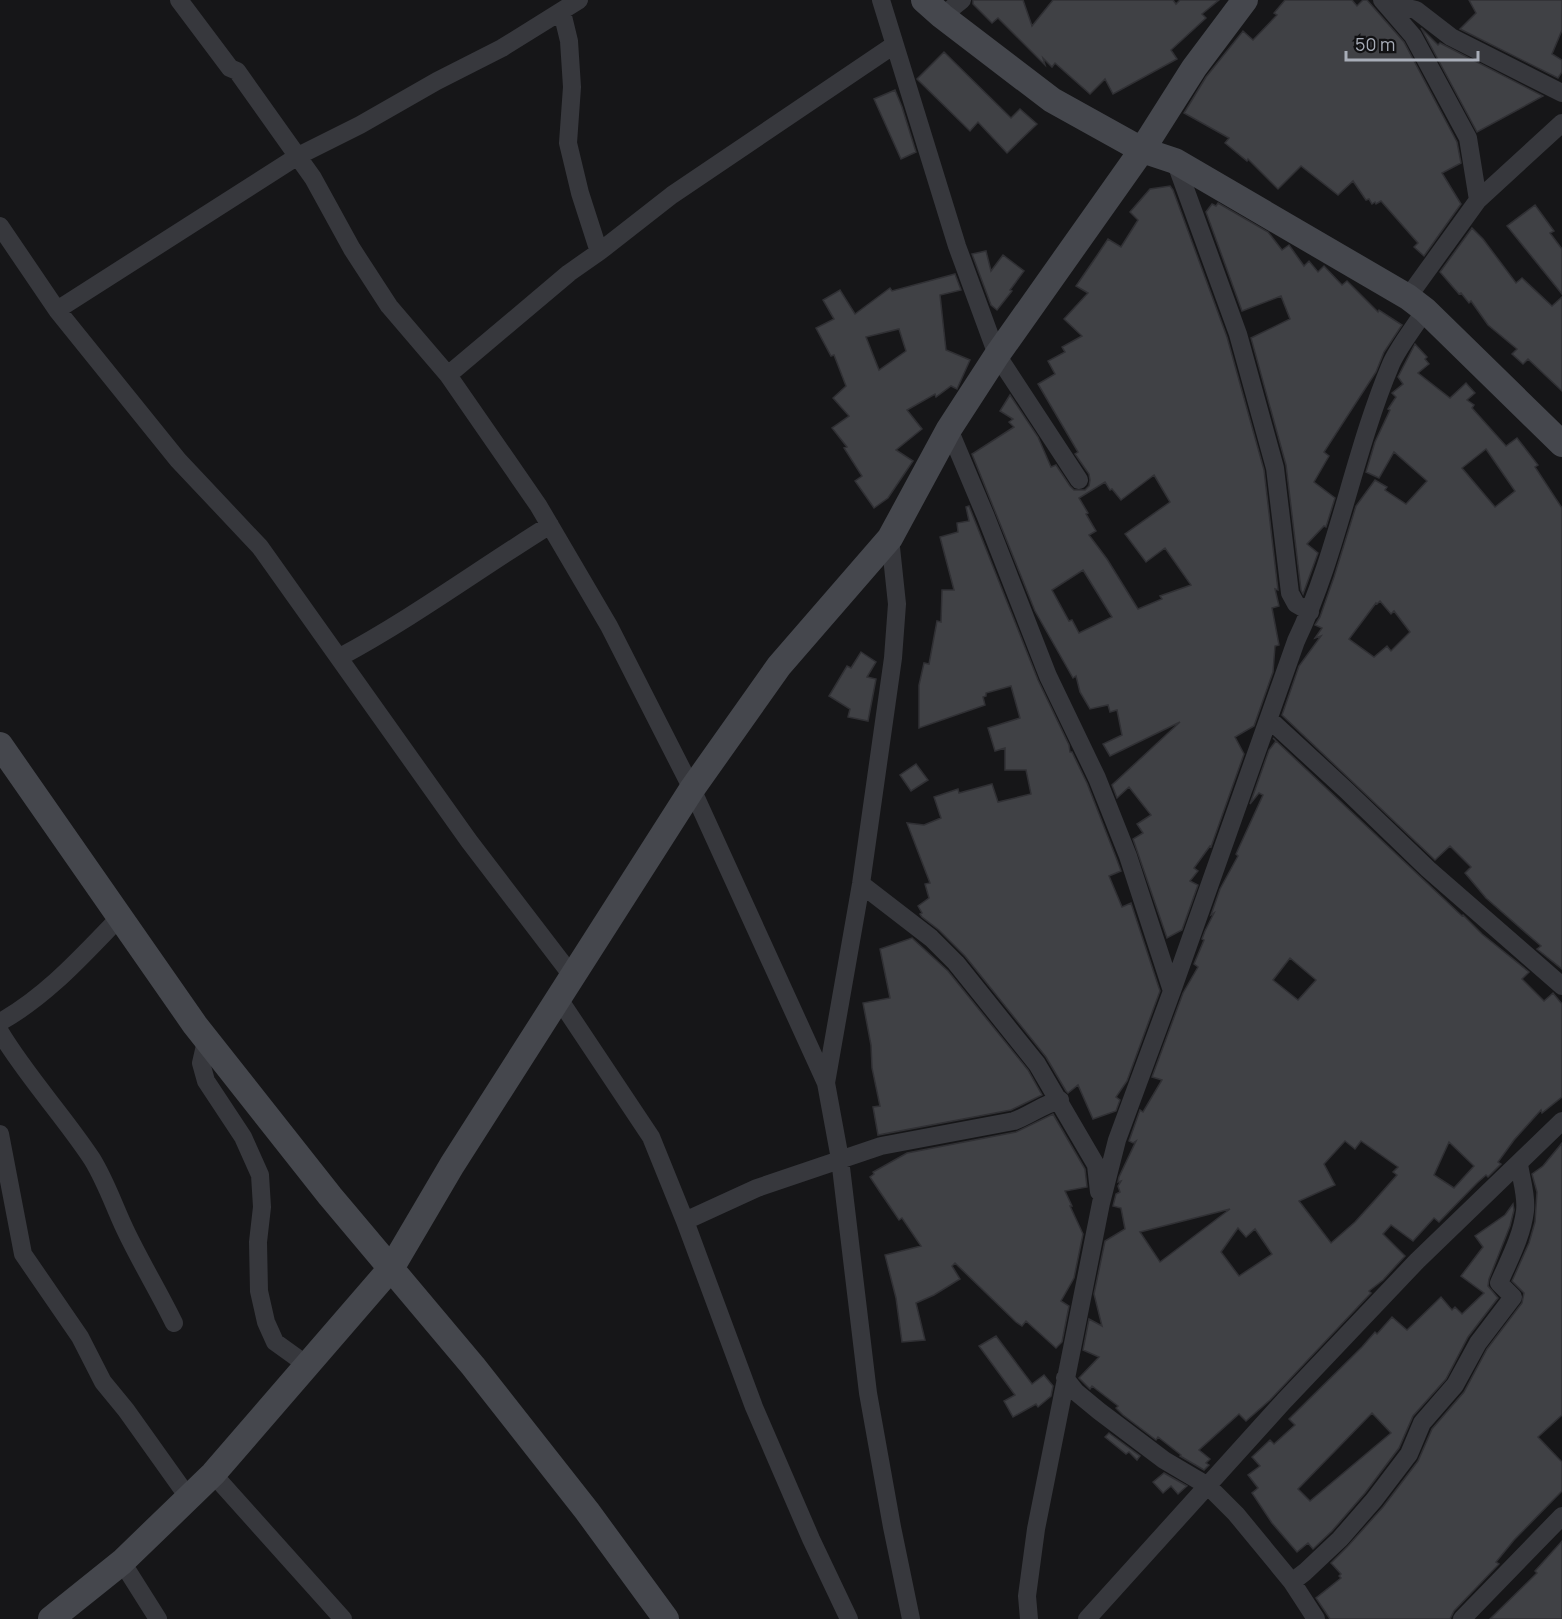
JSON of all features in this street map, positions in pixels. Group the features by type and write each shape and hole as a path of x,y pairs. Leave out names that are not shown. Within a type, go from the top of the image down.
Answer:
{"street":[{"path":"179,0 230,68 237,71 298,156 352,249 389,306 448,375 550,525 609,626 692,789 826,1083 840,1159 868,1393 911,1619"},
{"path":"57,310 298,156 502,48 579,0"},
{"path":"881,0 957,246 996,355 1079,480"},
{"path":"933,8 962,0"},
{"path":"51,1619 122,1562 213,1474 392,1267 452,1165 692,789 778,666 890,538 949,429 996,355 1142,150 1194,68 1245,0"},
{"path":"1384,2 1416,10 1451,37 1562,93"},
{"path":"1384,2 1413,36 1468,138 1479,200"},
{"path":"933,8 1052,100 1142,150 1175,161 1417,303 1562,444"},
{"path":"562,12 569,41 572,87 568,143 580,193 599,252"},
{"path":"448,375 569,273 672,195 894,45"},
{"path":"1029,1619 1027,1596 1036,1529 1101,1203 1117,1140 1296,641 1310,612 1363,444 1392,362 1417,303 1479,200 1562,123"},
{"path":"1175,161 1238,334 1275,468 1290,593 1296,604 1310,612"},
{"path":"0,226 57,310 178,460 260,547 469,841 573,977"},
{"path":"949,429 1048,676 1097,778 1128,856 1172,991"},
{"path":"340,657 409,618 484,566 550,525"},
{"path":"826,1083 861,884 892,658 897,604 890,538"},
{"path":"1269,719 1428,869 1562,986"},
{"path":"0,746 195,1025 207,1037 330,1196 392,1267 587,1510 666,1619"},
{"path":"861,884 931,938 956,963 1037,1064 1096,1165 1101,1203"},
{"path":"120,917 3,1032 93,1161 111,1195 123,1226 174,1323"},
{"path":"559,999 651,1137 685,1221 754,1407 811,1539 849,1619"},
{"path":"207,1037 201,1063 206,1082 243,1137 260,1175 262,1207 258,1242 259,1291 266,1322 275,1342 307,1365"},
{"path":"685,1221 757,1188 840,1159 881,1146 1014,1121 1028,1116 1044,1105 1060,1100"},
{"path":"1088,1619 1284,1401 1417,1261 1562,1121"},
{"path":"0,1134 23,1254 80,1337 104,1382 188,1497"},
{"path":"1292,1582 1341,1539 1374,1500 1408,1454 1422,1423 1455,1385 1478,1343 1513,1297 1499,1283 1515,1247 1525,1211 1519,1164"},
{"path":"1065,1378 1076,1392 1099,1411 1164,1460 1208,1486 1236,1514 1292,1582 1316,1619"},
{"path":"213,1474 343,1619"},
{"path":"1462,1619 1560,1522"},
{"path":"122,1562 158,1619"}],"building":[{"path":"973,0 1023,0 1032,26 1053,0 1173,0 1176,4 1180,0 1219,0 1202,14 1206,18 1171,50 1177,59 1113,94 1105,79 1090,94 1055,63 1052,67 1043,58 1045,65 998,18 992,23 973,4"},
{"path":"1285,0 1352,0 1357,6 1363,0 1367,0 1404,42 1457,142 1461,163 1442,173 1461,204 1424,256 1414,247 1418,243 1381,201 1372,204 1369,199 1366,200 1353,181 1338,195 1301,166 1278,189 1248,159 1247,161 1225,143 1229,138 1184,113 1206,77 1243,31 1253,40 1277,15 1274,13"},
{"path":"1469,0 1562,0 1562,30 1552,54 1562,60 1562,72 1558,78 1460,29 1476,13"},
{"path":"1421,28 1438,45 1440,43 1543,96 1477,132"},
{"path":"944,52 1011,118 1020,109 1037,124 1007,153 978,122 970,131 917,79"},
{"path":"895,90 916,152 901,159 874,99"},
{"path":"1170,186 1173,190 1227,337 1264,470 1278,590 1275,589 1279,606 1272,608 1279,645 1275,646 1273,672 1254,726 1235,737 1244,754 1211,847 1194,868 1198,871 1190,881 1198,885 1182,930 1167,938 1133,839 1143,833 1137,824 1151,815 1129,787 1117,798 1112,785 1180,722 1110,756 1103,744 1122,735 1117,710 1110,712 1108,705 1090,709 1080,692 1076,676 1073,678 1035,611 972,454 1014,427 1009,422 1013,419 1000,411 1010,395 1038,437 1051,467 1056,465 1074,490 1085,490 1089,486 1089,474 1075,454 1078,452 1038,384 1055,374 1048,361 1065,352 1062,347 1082,336 1064,319 1088,293 1076,286 1108,239 1121,247 1138,220 1130,212 1150,189","holes":["1154,475 1170,502 1125,534 1146,562 1165,548 1191,585 1160,596 1162,599 1138,609 1089,535 1096,531 1079,498 1105,482 1121,500","1083,570 1112,617 1079,633 1072,620 1069,621 1052,590"]},
{"path":"1218,203 1268,232 1282,250 1289,245 1304,266 1309,261 1318,272 1324,266 1342,285 1347,281 1378,312 1379,310 1402,325 1384,352 1376,372 1324,452 1329,456 1314,482 1335,498 1326,527 1324,526 1307,544 1318,553 1303,594 1286,465 1251,338 1290,319 1281,296 1242,311 1206,212 1212,204 1216,206"},
{"path":"1535,205 1554,231 1550,233 1562,249 1562,294 1507,226"},
{"path":"1472,228 1516,283 1522,278 1552,306 1562,297 1562,391 1528,359 1523,364 1512,354 1517,349 1488,325 1471,301 1469,303 1461,293 1459,294 1440,272"},
{"path":"986,251 991,271 1003,255 1024,271 997,310 991,305 972,254"},
{"path":"955,274 961,290 940,295 946,350 970,360 957,389 951,386 936,397 935,394 907,410 922,429 896,450 913,461 888,498 874,508 855,481 862,476 844,448 847,447 832,428 849,416 833,398 846,386 834,355 831,356 816,328 834,319 823,300 840,290 855,314 890,288 892,291","holes":["899,329 906,351 879,370 866,337"]},
{"path":"1415,344 1427,357 1425,359 1429,364 1418,373 1450,398 1466,383 1475,393 1467,400 1474,405 1472,408 1506,446 1517,438 1538,465 1535,467 1562,508 1562,969 1537,949 1541,946 1486,898 1465,873 1471,867 1450,846 1435,860 1282,715 1299,666 1321,636 1315,638 1322,628 1315,625 1334,577 1356,506 1375,480 1387,487 1385,490 1406,504 1427,481 1394,452 1379,478 1366,472 1375,442 1390,410 1388,409 1396,397 1392,393 1403,384 1398,377","holes":["1486,449 1515,491 1495,507 1462,468","1380,601 1391,614 1394,611 1410,632 1391,651 1387,646 1374,657 1349,639 1376,603"]},
{"path":"969,506 1038,680 1069,745 1070,752 1087,783 1121,871 1109,876 1122,907 1131,903 1160,991 1127,1081 1116,1097 1120,1100 1116,1111 1093,1119 1078,1085 1068,1093 1066,1091 1046,1057 965,956 922,917 918,906 929,898 925,884 930,883 907,823 924,825 941,818 934,797 958,789 959,793 992,784 998,802 1031,794 1026,770 1005,770 1005,748 995,751 988,728 1020,718 1011,686 986,693 983,697 985,705 919,728 919,685 924,663 929,664 937,621 941,622 942,590 954,590 940,537 958,532 957,523 969,521 966,507"},
{"path":"861,652 876,662 867,677 876,679 868,721 848,717 850,709 829,696 847,666 851,668"},
{"path":"1273,738 1462,916 1529,972 1522,979 1544,1001 1553,993 1562,1004 1562,1097 1542,1113 1541,1110 1514,1140 1498,1162 1501,1164 1488,1177 1486,1175 1477,1183 1439,1222 1434,1218 1413,1241 1391,1225 1383,1234 1405,1256 1383,1280 1369,1291 1371,1293 1270,1400 1246,1421 1239,1414 1199,1450 1210,1459 1206,1463 1209,1465 1204,1470 1180,1456 1158,1437 1156,1440 1123,1415 1116,1408 1118,1406 1092,1386 1090,1389 1079,1378 1099,1357 1083,1350 1089,1319 1102,1326 1094,1294 1105,1241 1125,1229 1121,1208 1113,1206 1116,1194 1120,1192 1119,1177 1136,1141 1133,1143 1129,1141 1140,1110 1143,1112 1162,1080 1152,1077 1183,993 1198,967 1194,964 1204,940 1202,939 1205,931 1214,913 1211,915 1220,889 1238,856 1236,854 1263,795 1259,793 1250,804 1269,750 1276,741","holes":["1290,958 1316,980 1298,1000 1273,980","1345,1141 1355,1149 1361,1141 1398,1167 1393,1172 1397,1175 1355,1222 1331,1243 1299,1201 1335,1185 1324,1164","1449,1142 1474,1166 1454,1188 1434,1175","1230,1209 1160,1262 1140,1232","1238,1228 1246,1237 1255,1229 1272,1254 1239,1276 1221,1252"]},
{"path":"916,764 928,780 911,791 900,775"},
{"path":"912,938 948,971 1028,1070 1042,1095 1011,1110 878,1135 873,1107 880,1106 863,1003 890,998 880,949"},
{"path":"1053,1114 1085,1169 1087,1187 1065,1191 1083,1234 1074,1278 1061,1301 1069,1306 1062,1342 1056,1348 1026,1321 1022,1326 1016,1322 955,1263 952,1266 960,1279 916,1303 925,1340 902,1342 896,1298 885,1255 921,1246 902,1218 899,1220 870,1177 874,1174 873,1172 907,1153 1016,1132"},
{"path":"1562,1143 1562,1415 1538,1437 1562,1462 1562,1491 1514,1540 1496,1562 1499,1564 1454,1611 1450,1619 1330,1619 1316,1598 1341,1578 1339,1576 1341,1574 1331,1563 1383,1507 1418,1461 1432,1429 1464,1392 1487,1349 1522,1303 1524,1293 1512,1281 1529,1243 1535,1222 1537,1192 1532,1174 1543,1166"},
{"path":"1513,1204 1514,1210 1510,1226 1489,1279 1488,1286 1498,1298 1468,1337 1446,1379 1413,1416 1399,1448 1365,1493 1313,1549 1308,1543 1297,1552 1272,1523 1252,1493 1258,1488 1248,1475 1260,1466 1252,1457 1270,1440 1274,1444 1295,1425 1289,1419 1392,1317 1407,1330 1441,1297 1452,1310 1455,1307 1462,1314 1484,1293 1461,1276 1483,1247 1475,1236 1505,1215","holes":["1372,1413 1391,1433 1310,1501 1298,1489"]},
{"path":"996,1336 1032,1384 1044,1375 1053,1386 1051,1396 1038,1407 1036,1404 1013,1417 1004,1401 1015,1395 979,1346"},
{"path":"1109,1433 1140,1456 1137,1460 1129,1452 1126,1454 1105,1437"},
{"path":"1164,1473 1187,1486 1178,1494 1171,1486 1163,1493 1153,1482"},
{"path":"1562,1541 1562,1619 1490,1619 1537,1573 1535,1571"}]}
